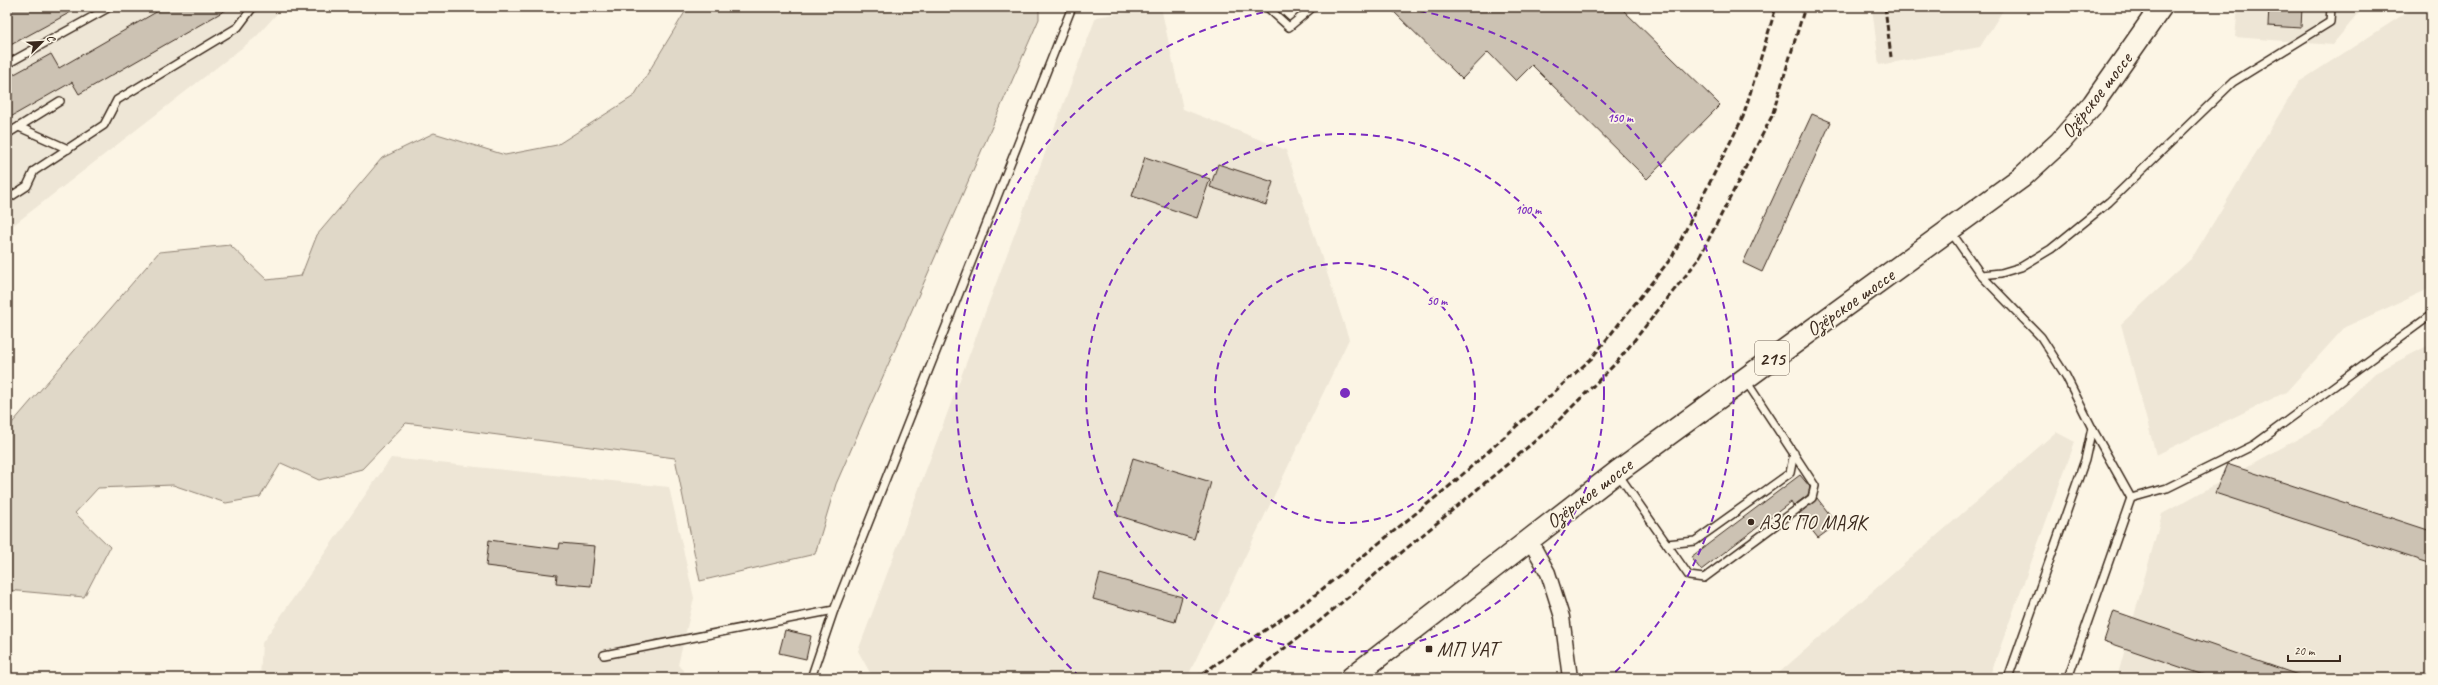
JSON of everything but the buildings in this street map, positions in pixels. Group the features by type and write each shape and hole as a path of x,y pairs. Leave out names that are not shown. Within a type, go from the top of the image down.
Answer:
{"main road":[{"name":"Озёрское шоссе","path":"1351,678 1528,539 1617,472 1744,378 1950,231 2022,177 2060,142 2094,104 2161,7"}],"street":[{"path":"1528,539 1548,573 1562,617 1570,678"}],"lane":[{"path":"7,64 110,7"},
{"path":"7,199 27,186 34,171 104,125 117,100 238,27 253,7"},
{"path":"811,678 834,610 1072,7"},
{"path":"1267,7 1289,27 1313,7"},
{"path":"1981,275 2001,273 2021,267 2051,249 2109,202 2233,82 2330,22 2331,7"},
{"path":"7,134 60,101"},
{"path":"20,127 68,149"},
{"path":"1950,231 1981,275 2041,337 2066,376 2092,428 2131,498 2068,678"},
{"path":"2131,498 2167,488 2254,445 2431,315"},
{"path":"1617,472 1689,576 1704,578 1812,498 1814,486 1744,378"},
{"path":"2008,678 2085,460 2092,428"},
{"path":"1667,544 1695,541 1790,473 1794,453"},
{"path":"604,655 834,610"}],"shaded area":[{"path":"7,7 283,7 256,37 7,230"},
{"path":"688,7 1039,7 1039,19 836,484 815,554 700,581 675,458 406,423 362,469 319,480 281,463 260,497 226,503 173,485 98,488 75,513 110,547 84,597 7,590 7,429 159,252 230,245 267,280 301,276 317,235 382,158 434,133 505,155 557,145 634,96"},
{"path":"1161,7 1183,109 1286,150 1349,339 1187,678 873,678 858,651 1096,17"},
{"path":"1872,7 2005,7 1980,47 1879,65"},
{"path":"2238,7 2364,7 2332,45 2235,37"},
{"path":"2415,7 2431,7 2431,288 2345,327 2286,392 2156,455 2121,324 2192,258 2299,82"},
{"path":"2431,344 2431,678 2117,678 2162,514 2321,426 2375,373"},
{"path":"2056,432 2075,442 1989,678 1773,678"},
{"path":"391,458 669,487 694,598 678,665 690,678 260,678 262,643"}],"railway":[{"path":"1196,678 1310,599 1452,484 1591,359 1672,257 1743,117 1776,7"},
{"path":"1246,678 1316,624 1553,426 1617,362 1698,260 1772,116 1805,7"},
{"path":"1885,7 1891,57"}],"place":[{"name":"АЗС ПО МАЯК","path":"1751,522"},
{"name":"МП УАТ","path":"1429,649"}]}
